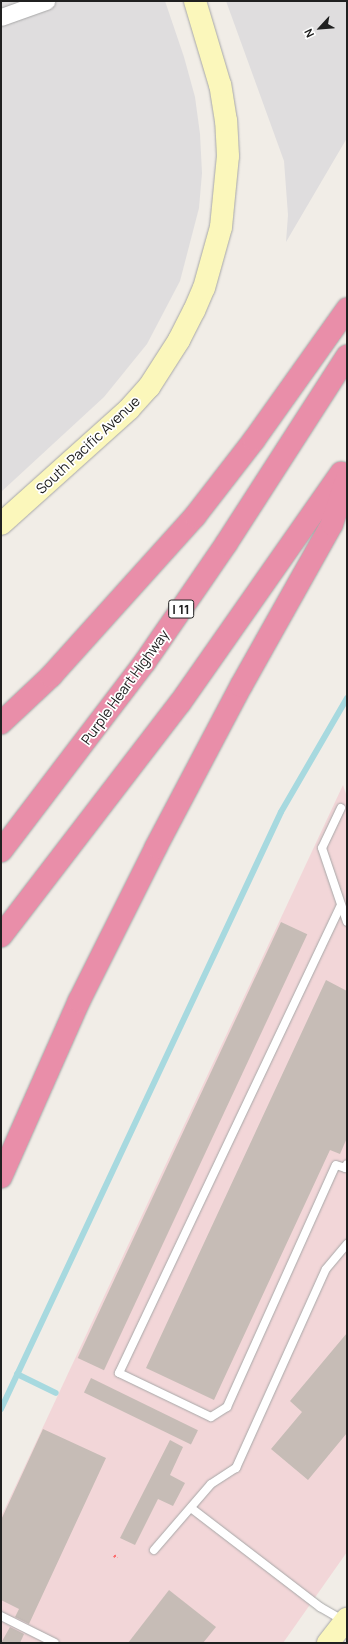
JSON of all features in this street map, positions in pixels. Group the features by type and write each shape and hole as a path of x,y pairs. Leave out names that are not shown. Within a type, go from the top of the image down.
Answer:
{"highway":[{"path":"1,723 51,676 195,516 254,440 347,309"},
{"name":"Purple Heart Highway","path":"1,851 145,662 226,544 347,356"},
{"path":"1,936 180,703 291,547 347,465"},
{"path":"1,1177 79,1001 156,847 241,686 332,524 347,478"}],"street":[{"path":"1,17 46,1"},
{"name":"South Pacific Avenue","path":"1,524 129,409 148,387 194,311 204,288 221,227 228,156 226,121 220,85 195,1"},
{"path":"328,1643 346,1621"}],"lane":[{"path":"341,808 322,848 347,922"},
{"path":"341,906 119,1373 211,1417 227,1407 336,1165 345,1168 347,1164"},
{"path":"154,1550 211,1484 236,1468 326,1269 347,1244"},
{"path":"191,1508 320,1607 346,1621"},
{"path":"1,1616 56,1643"}],"shaded area":[{"path":"1,1 165,1 184,57 195,97 200,134 202,173 199,208 180,281 147,344 104,397 1,492"},
{"path":"226,1 347,1 347,138 286,242 288,215 284,161"},
{"path":"343,785 347,797 347,1552 283,1643 1,1643 1,1517"}],"building":[{"path":"281,922 307,934 104,1370 78,1358"},
{"path":"326,980 347,991 347,1138 340,1154 330,1150 214,1400 146,1368"},
{"path":"347,1333 347,1433 308,1480 271,1449 302,1412 290,1401"},
{"path":"91,1378 198,1430 191,1445 84,1392"},
{"path":"43,1429 106,1458 29,1624 15,1617 19,1609 1,1600 1,1520"},
{"path":"170,1440 183,1447 170,1475 185,1483 173,1506 158,1499 135,1545 120,1538"},
{"path":"169,1590 216,1627 203,1643 128,1643"},
{"path":"10,1627 24,1634 20,1643 1,1643"}],"waterway":[{"path":"1,1409 281,812 347,698"},
{"path":"17,1374 56,1393"}]}
